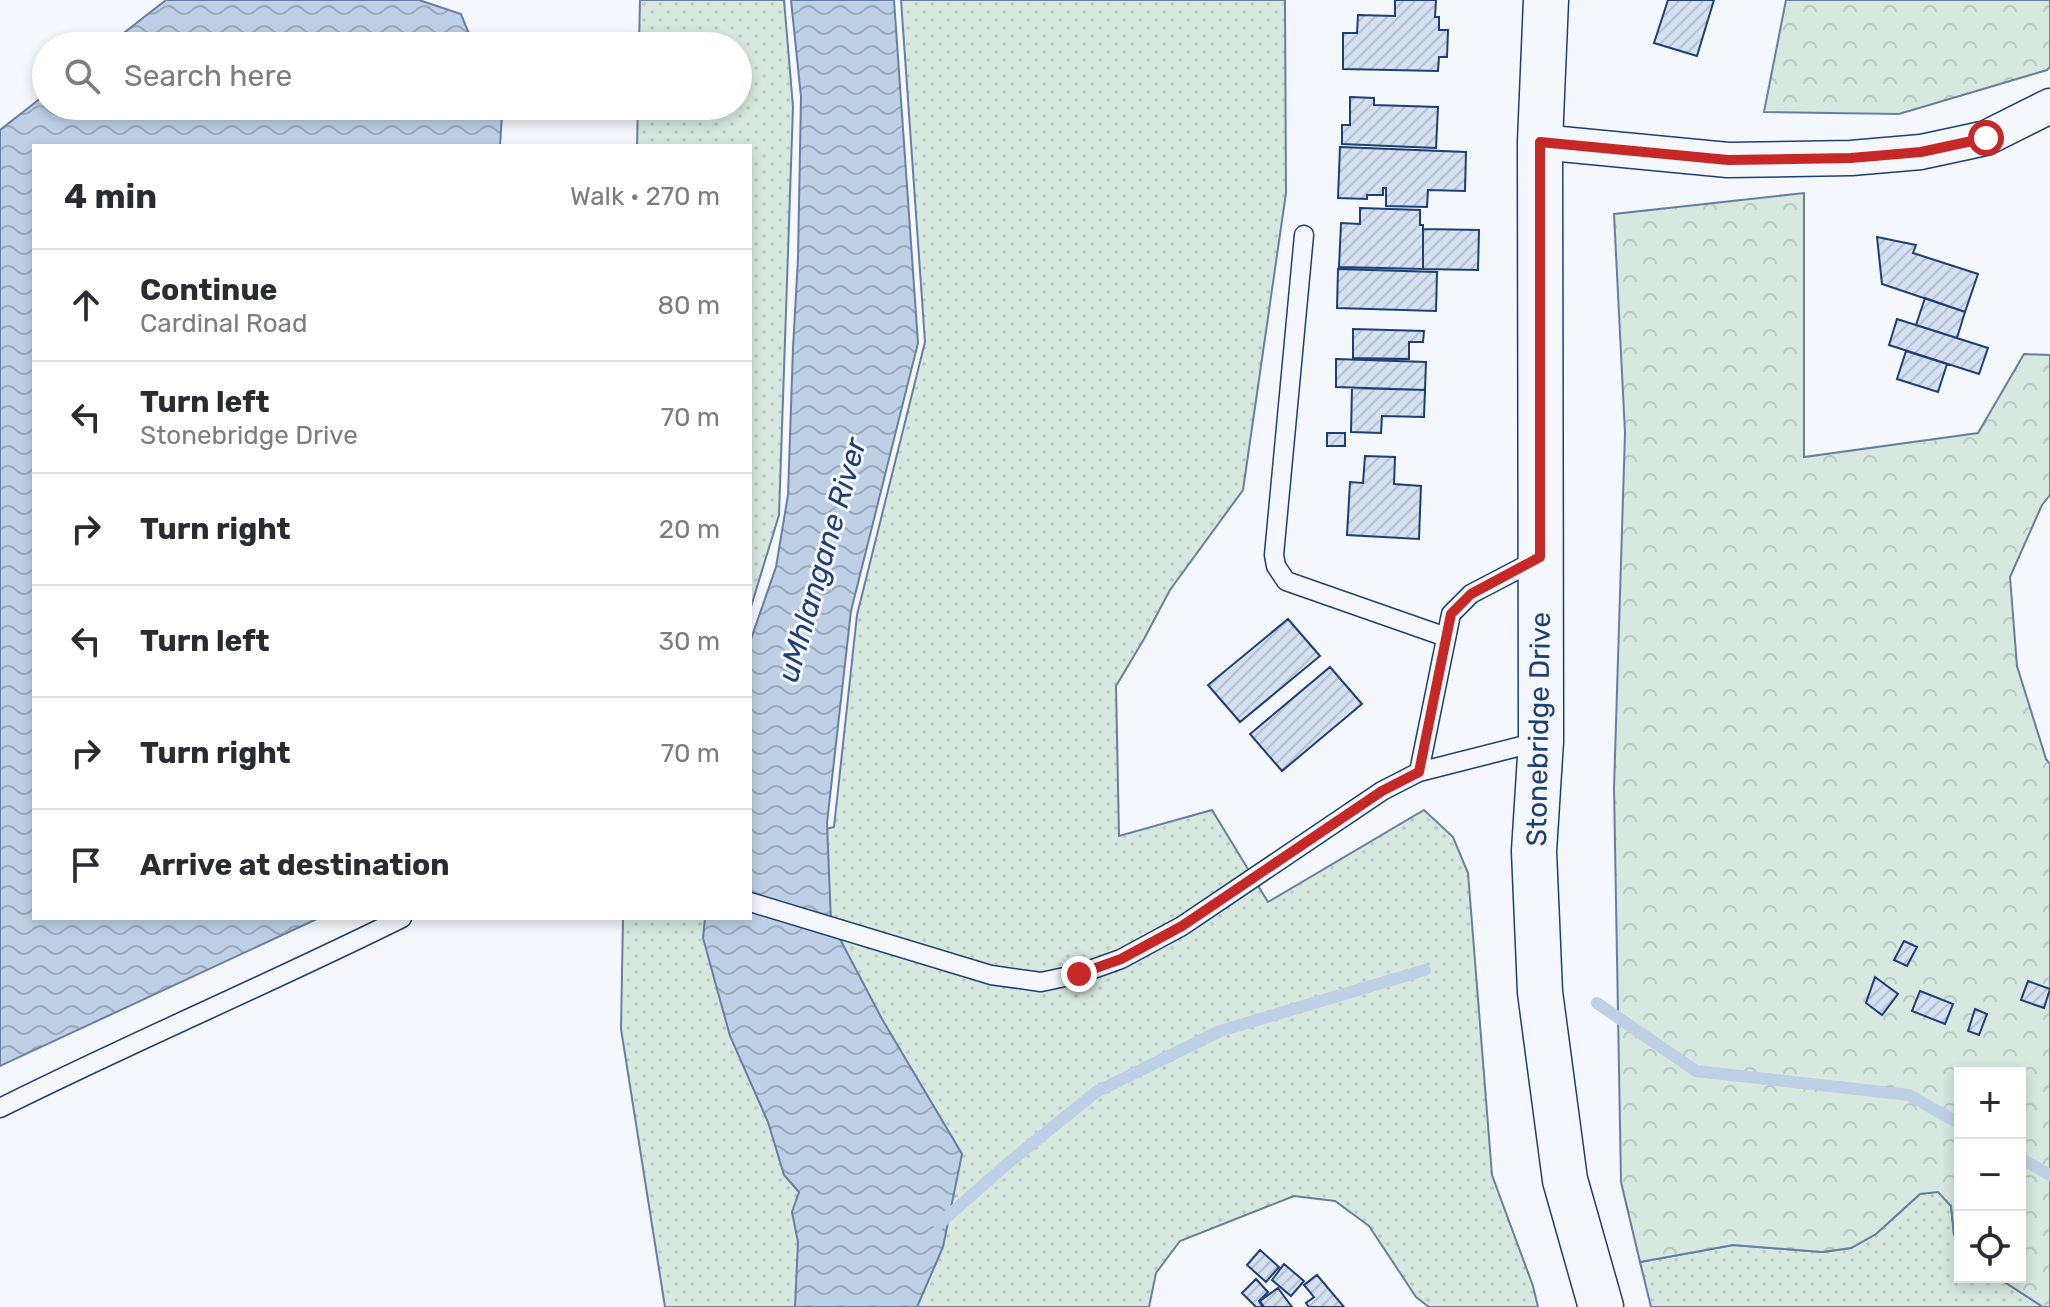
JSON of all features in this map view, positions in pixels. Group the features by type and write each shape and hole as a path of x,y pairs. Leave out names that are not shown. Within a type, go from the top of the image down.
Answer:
{"street":[{"name":"Stonebridge Drive","path":"1546,0 1540,142 1541,741 1534,851 1540,992 1565,1180 1601,1307"},
{"path":"1540,142 1728,160 1851,158 1921,152 1986,138 2050,106"}],"lane":[{"path":"1304,235 1274,555 1276,566 1286,581 1446,637"},
{"path":"1419,772 1451,614 1471,594 1540,557"},
{"path":"752,903 991,975 1041,982 1079,974 1121,959 1182,926 1382,791 1419,772 1541,741"},
{"path":"0,1108 87,1064 219,1006 398,920"}],"green space":[{"path":"640,0 784,0 793,107 779,515 752,603 752,144 637,144 638,120 752,120 752,32 639,32"},
{"path":"901,0 1285,0 1286,193 1243,490 1170,590 1116,686 1119,836 1212,810 1268,902 1424,810 1453,837 1468,873 1492,1175 1538,1307 1429,1307 1416,1297 1369,1226 1335,1201 1294,1196 1180,1241 1156,1273 1149,1307 665,1307 621,1029 623,920 752,920 752,847 834,827 857,615 925,342"},
{"path":"1786,0 2050,0 2050,67 1899,114 1764,112"},
{"path":"1804,193 1804,457 1978,433 2024,354 2050,355 2050,495 2042,505 2010,577 2017,666 2050,764 2050,1307 2043,1307 2006,1283 2026,1283 2026,1067 1954,1067 1954,1235 1951,1206 1938,1192 1920,1194 1876,1234 1851,1248 1822,1252 1733,1245 1640,1262 1621,1182 1614,788 1625,433 1614,214"},
{"path":"1939,1191 1951,1206 1954,1283 2006,1283 2043,1307 1651,1307 1640,1262 1733,1245 1822,1252 1851,1248 1876,1234 1920,1194"}],"water":[{"path":"166,0 419,0 461,14 468,32 125,32"},
{"name":"uMhlangane River","path":"791,0 894,0 918,343 851,611 827,823 831,922 882,1019 962,1154 943,1247 917,1307 795,1307 798,1242 792,1212 799,1192 784,1175 768,1122 730,1036 703,938 705,920 752,920 752,636 776,567 788,495 801,97"},
{"path":"32,105 32,120 502,120 500,144 32,144 32,920 315,920 0,1066 0,130"}],"building":[{"path":"1395,0 1436,0 1435,17 1439,17 1439,30 1448,30 1447,57 1439,57 1438,71 1343,69 1343,33 1357,33 1358,15 1395,16"},
{"path":"1668,0 1714,0 1697,56 1654,43"},
{"path":"1350,97 1374,98 1374,105 1438,107 1436,148 1342,144 1342,125 1350,125"},
{"path":"1340,147 1466,152 1465,191 1428,190 1427,207 1386,206 1386,188 1383,188 1383,195 1367,195 1367,199 1338,198"},
{"path":"1360,208 1420,210 1423,269 1339,267 1341,223 1360,224"},
{"path":"1423,229 1479,230 1478,270 1423,269"},
{"path":"1877,237 1916,245 1913,253 1978,274 1965,312 1882,284"},
{"path":"1338,269 1437,272 1436,311 1337,308"},
{"path":"1925,298 1965,312 1957,338 1916,325"},
{"path":"1897,319 1988,348 1979,374 1889,345"},
{"path":"1353,329 1424,331 1423,342 1409,342 1409,359 1353,358"},
{"path":"1906,351 1947,364 1938,392 1897,379"},
{"path":"1336,359 1426,362 1425,390 1336,387"},
{"path":"1352,388 1425,390 1424,417 1382,416 1381,433 1351,432"},
{"path":"1327,433 1345,433 1345,446 1327,446"},
{"path":"1365,456 1395,457 1394,484 1421,486 1419,539 1347,535 1350,482 1363,483"},
{"path":"1288,619 1320,656 1240,722 1208,685"},
{"path":"1330,667 1362,704 1282,771 1250,734"},
{"path":"1904,941 1917,947 1907,966 1894,960"},
{"path":"1875,977 1898,994 1882,1015 1866,1003"},
{"path":"2028,981 2050,989 2044,1008 2021,1000"},
{"path":"1920,991 1953,1004 1945,1024 1912,1011"},
{"path":"1975,1009 1987,1014 1979,1035 1968,1031"},
{"path":"1260,1250 1279,1267 1266,1282 1247,1265"},
{"path":"1284,1264 1304,1281 1291,1296 1272,1280"},
{"path":"1317,1275 1344,1307 1309,1307 1306,1303 1314,1297 1304,1285"},
{"path":"1256,1279 1268,1292 1259,1301 1260,1307 1256,1307 1242,1293"},
{"path":"1278,1288 1292,1307 1264,1307 1260,1301"}],"waterway":[{"path":"939,1224 1096,1092 1220,1031 1425,970"},
{"path":"1597,1003 1696,1071 1909,1095 1954,1121"},
{"path":"2026,1161 2050,1175"}],"route":[{"path":"1079,974 1121,959 1182,926 1382,791 1419,772 1451,614 1471,594 1540,557 1540,142 1728,160 1851,158 1921,152 1986,138"}]}
